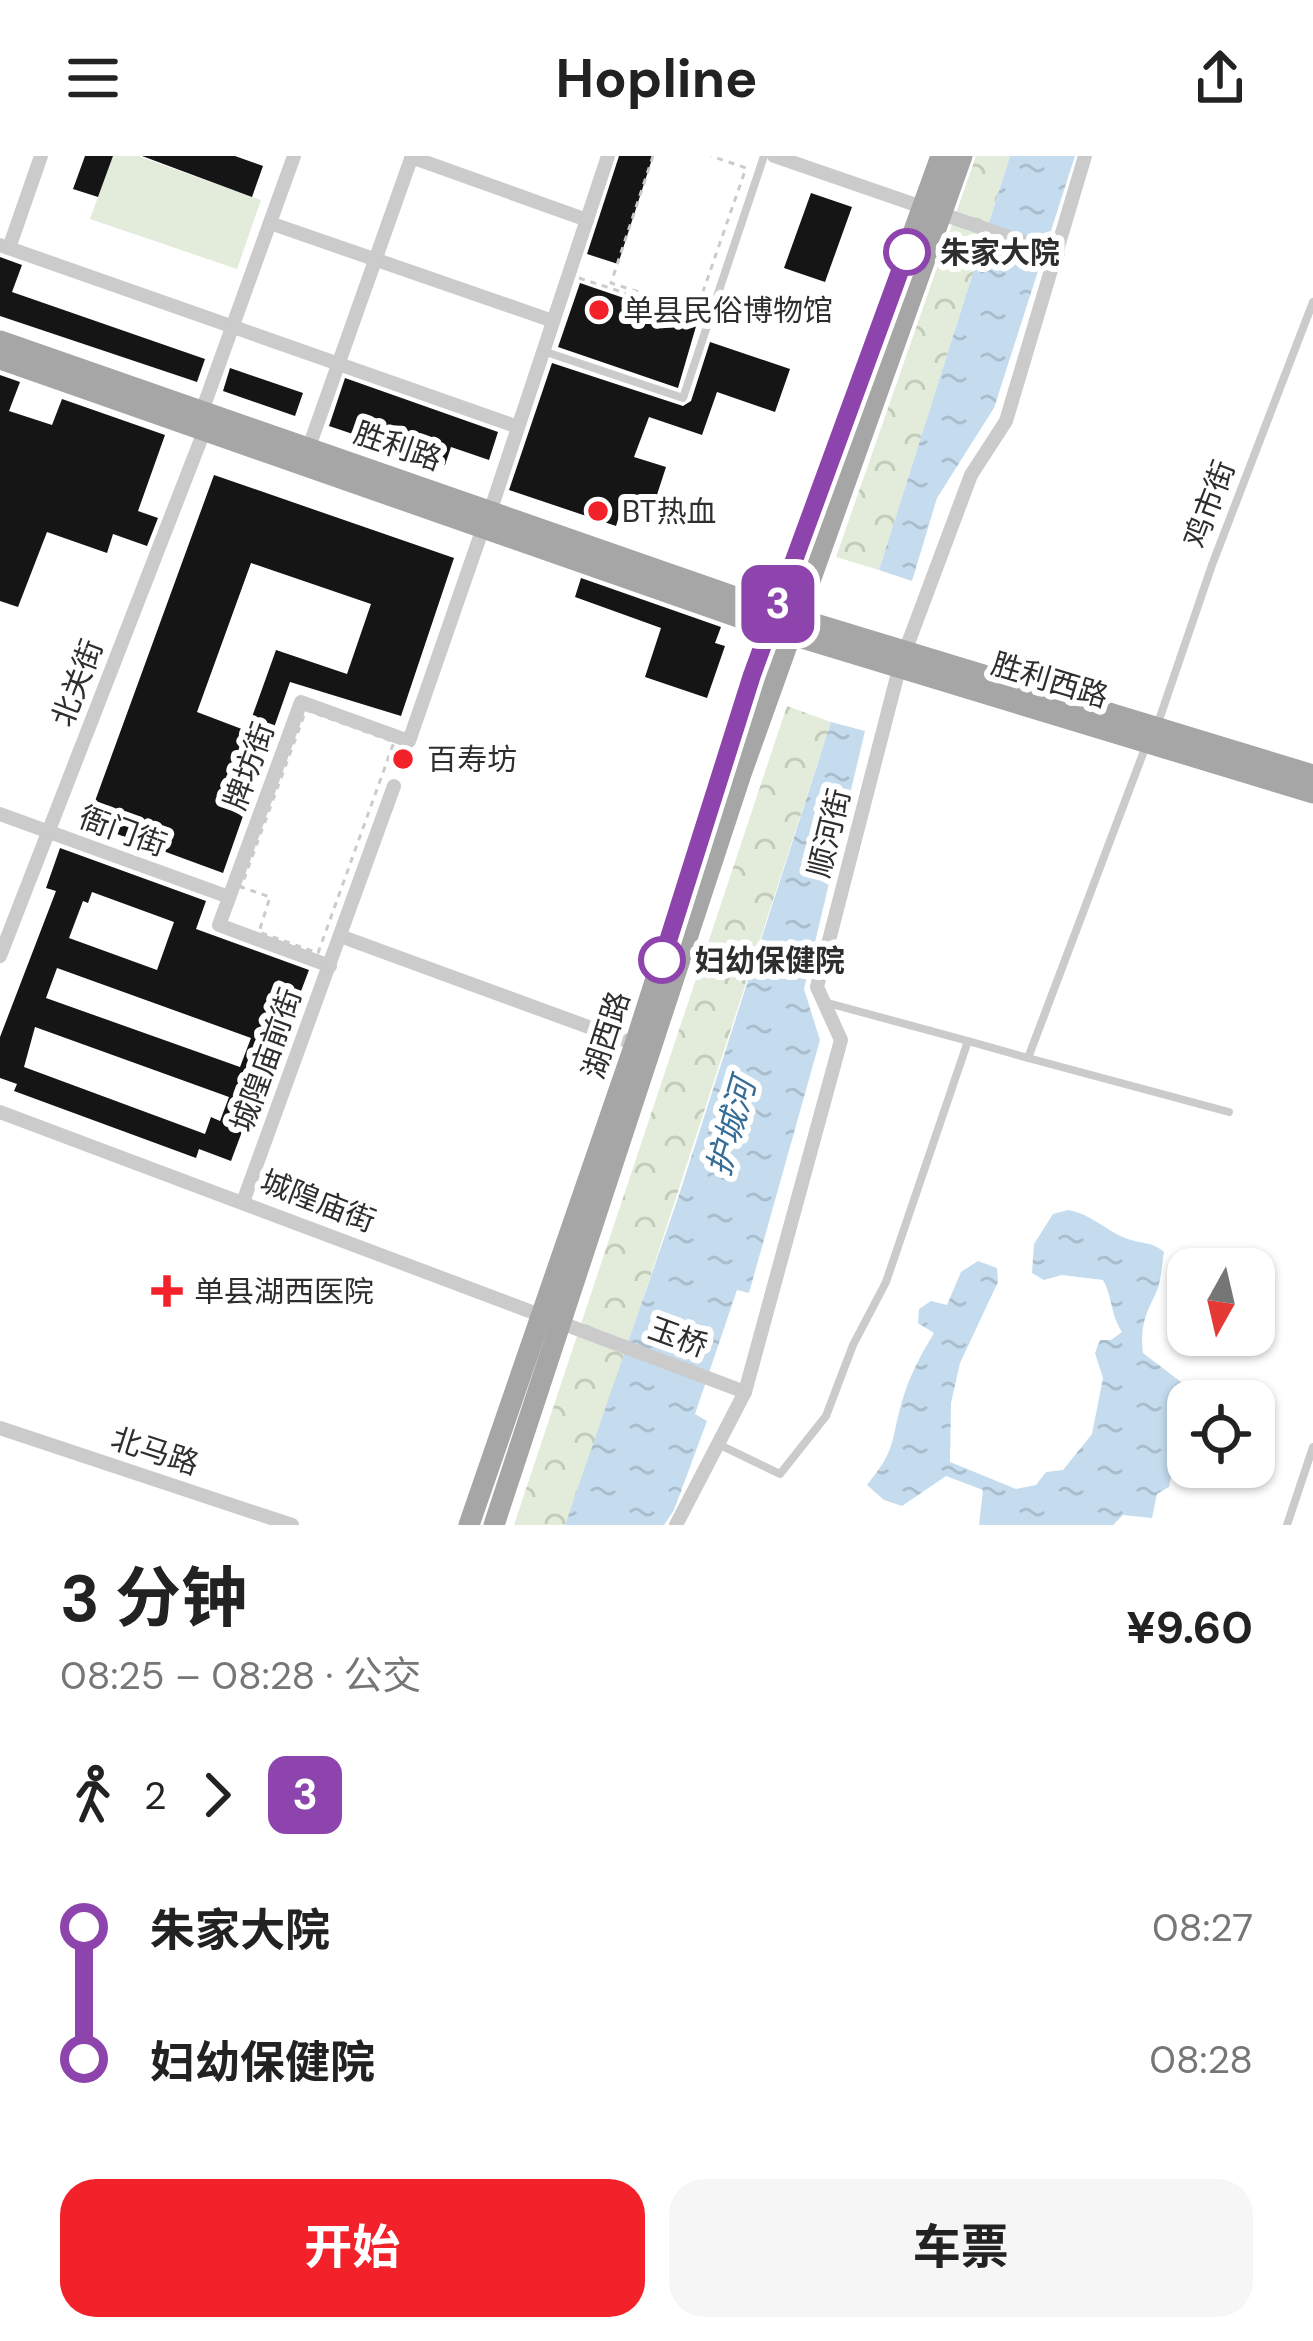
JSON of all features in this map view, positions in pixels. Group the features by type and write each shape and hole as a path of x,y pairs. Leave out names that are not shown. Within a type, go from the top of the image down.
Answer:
{"main road":[{"name":"湖西路","path":"932,210 941,156"},
{"name":"湖西路","path":"494,1525 635,1044 932,210 962,156"},
{"name":"胜利路","path":"0,341 204,420 309,447 488,517"},
{"name":"胜利路","path":"0,359 204,420 783,622"},
{"name":"湖西路","path":"469,1525 551,1318 783,622"},
{"name":"胜利西路","path":"783,622 1152,734 1313,775"},
{"name":"胜利西路","path":"1152,734 1313,793"}],"street":[{"path":"41,156 4,246 518,427"},
{"name":"北关街","path":"0,956 204,420 294,156"},
{"path":"488,517 608,156"},
{"path":"774,156 1058,254"},
{"name":"顺河街","path":"676,1525 746,1392 841,1040 817,987 903,657 971,475 1006,421 1085,156"},
{"path":"309,447 411,157 586,220"},
{"path":"270,223 553,321"},
{"name":"牌坊街","path":"235,892 301,702 409,741 488,517"},
{"name":"城隍庙前街","path":"243,1202 394,786"},
{"name":"衙门街","path":"0,814 235,892"},
{"path":"235,892 219,925 330,965"},
{"path":"340,936 635,1044"},
{"name":"城隍庙街","path":"0,1112 617,1343"},
{"name":"玉桥","path":"617,1343 746,1392"},
{"name":"北马路","path":"0,1428 292,1525"}],"lane":[{"path":"543,352 683,398 764,156"},
{"name":"鸡市街","path":"1028,1058 1313,302"},
{"path":"824,1002 1229,1112"},
{"path":"718,1444 780,1474 826,1416 853,1345 886,1282 968,1041"},
{"path":"1287,1525 1313,1447"}],"path":[{"path":"653,156 611,283 691,309 698,306 746,168 711,156"},
{"path":"568,275 709,321"},
{"path":"306,710 394,742 317,953 259,932 270,897 235,892 306,710"}],"green space":[{"path":"113,156 138,156 261,200 237,269 90,219"},
{"path":"976,156 1010,156 879,570 836,557"},
{"path":"787,706 831,722 614,1388 565,1525 514,1525"}],"water":[{"path":"1010,156 1075,156 994,408 937,498 912,581 879,570"},
{"name":"护城河","path":"831,722 865,731 804,989 820,1040 749,1293 737,1290 695,1414 707,1421 664,1525 565,1525 680,1192"},
{"path":"1068,1210 1084,1215 1125,1238 1164,1252 1159,1284 1144,1322 1143,1353 1178,1380 1167,1380 1167,1488 1157,1494 1152,1518 1123,1515 1113,1525 979,1525 983,1490 946,1476 902,1506 884,1500 867,1485 888,1454 907,1386 934,1333 918,1323 919,1309 931,1301 947,1305 961,1272 978,1261 997,1268 998,1282 960,1363 951,1403 950,1462 1016,1489 1036,1485 1046,1472 1063,1470 1092,1434 1103,1378 1095,1353 1100,1340 1111,1340 1122,1332 1103,1280 1062,1275 1044,1280 1032,1273 1034,1244 1053,1214"}],"building":[{"path":"85,156 113,156 98,197 73,189"},
{"path":"142,156 235,156 263,166 252,197"},
{"path":"619,156 653,156 618,264 587,254"},
{"path":"811,193 852,207 825,282 784,268"},
{"path":"0,257 22,265 12,292 205,359 197,382 0,316"},
{"path":"580,283 697,323 678,388 558,347"},
{"path":"710,342 790,369 775,412 717,392 702,435 649,417 634,457 666,467 654,504 626,494 616,526 509,490 552,363 683,406 691,401"},
{"path":"230,368 303,393 295,416 223,391"},
{"path":"0,375 20,382 9,411 52,425 62,399 165,435 138,511 158,518 147,546 113,534 107,553 47,532 18,607 0,601"},
{"path":"345,378 498,432 489,460 451,447 445,465 329,426"},
{"path":"214,475 454,558 401,716 290,682 223,873 87,823","holes":["251,563 371,604 347,674 276,650 247,731 197,712"]},
{"path":"581,578 721,627 715,643 725,646 707,698 645,677 661,628 575,597"},
{"path":"60,848 206,901 196,929 309,970 248,1131 243,1129 231,1161 199,1149 196,1158 14,1091 17,1084 0,1078 0,1037 56,891 46,888","holes":["92,892 174,922 157,970 69,938 83,901 88,903","57,968 251,1038 240,1067 46,998","35,1027 229,1097 220,1121 211,1117 205,1134 24,1067"]}],"bus line":[{"name":"3","path":"662,960 752,675 907,252"}],"place":[{"name":"朱家大院","path":"907,252"},
{"name":"单县民俗博物馆","path":"599,310"},
{"name":"BT热血","path":"598,511"},
{"name":"百寿坊","path":"403,759"},
{"name":"妇幼保健院","path":"662,960"},
{"name":"单县湖西医院","path":"167,1291"}]}
